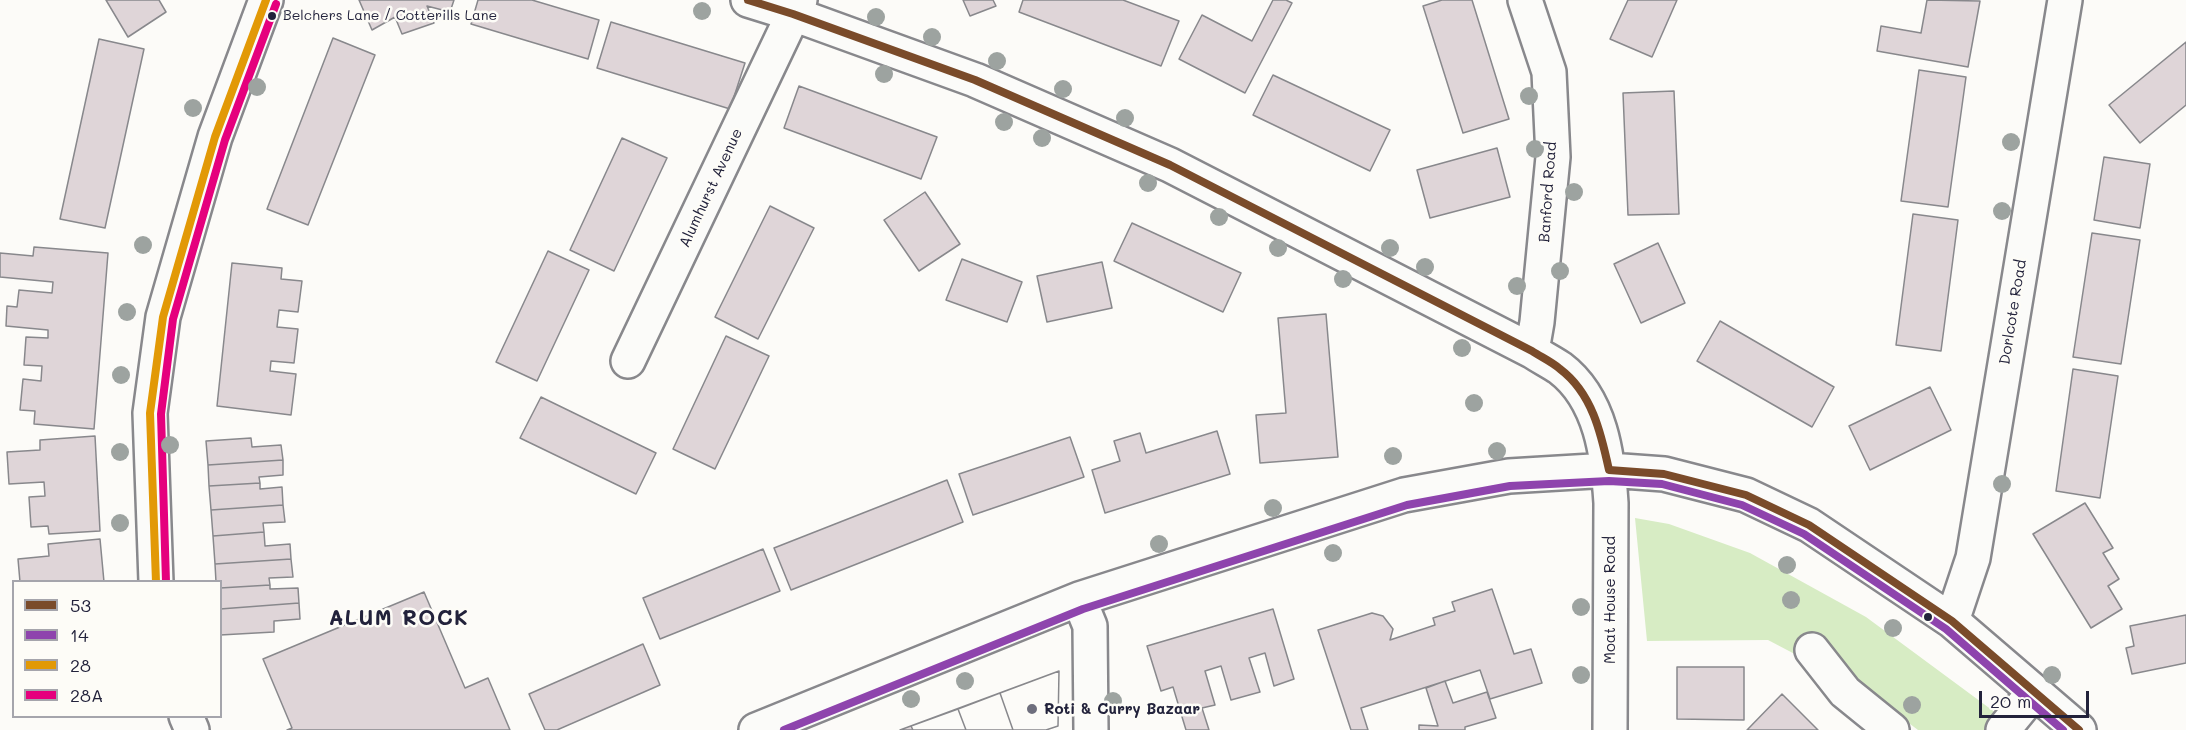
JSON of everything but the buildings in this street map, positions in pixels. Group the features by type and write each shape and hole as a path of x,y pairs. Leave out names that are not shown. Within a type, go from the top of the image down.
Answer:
{"street":[{"path":"156,580 150,413 163,317 215,137 266,0"},
{"name":"Moat House Road","path":"747,0 797,7 975,80 1170,165 1532,351 1560,368 1574,381 1591,407 1601,432 1609,470 1610,730"},
{"name":"Banford Road","path":"1525,0 1549,72 1553,157 1537,322 1532,351"},
{"name":"Dorlcote Road","path":"1952,621 1973,558 2065,0"},
{"name":"Alumhurst Avenue","path":"628,361 797,7"},
{"path":"756,730 1079,599 1404,495 1509,476 1609,470 1664,474 1746,495 1809,525 1952,621 2079,730"},
{"path":"1079,599 1089,626 1091,730"},
{"path":"1812,650 1845,692 1892,730"},
{"path":"2003,730 2034,692"}],"green space":[{"path":"1635,518 1669,524 1750,553 1866,617 2019,730 1918,730 1869,693 1768,640 1647,641"}],"transit line":[{"name":"28","path":"156,580 150,413 163,317 215,137 266,0"},
{"name":"53","path":"748,0 975,80 1170,165 1532,351 1557,366 1580,390 1594,415 1609,470 1664,474 1746,495 1809,525 1952,621 2079,730"},
{"name":"28A","path":"166,580 161,414 173,319 225,140 276,4"},
{"name":"14","path":"784,730 1083,609 1407,505 1510,486 1609,481 1662,484 1742,505 1804,534 1946,629 2063,730"}],"place":[{"name":"Belchers Lane / Cotterills Lane","path":"272,16"},
{"name":"Roti & Curry Bazaar","path":"1032,709"}],"district":[{"name":"ALUM ROCK","path":"399,619"}]}
